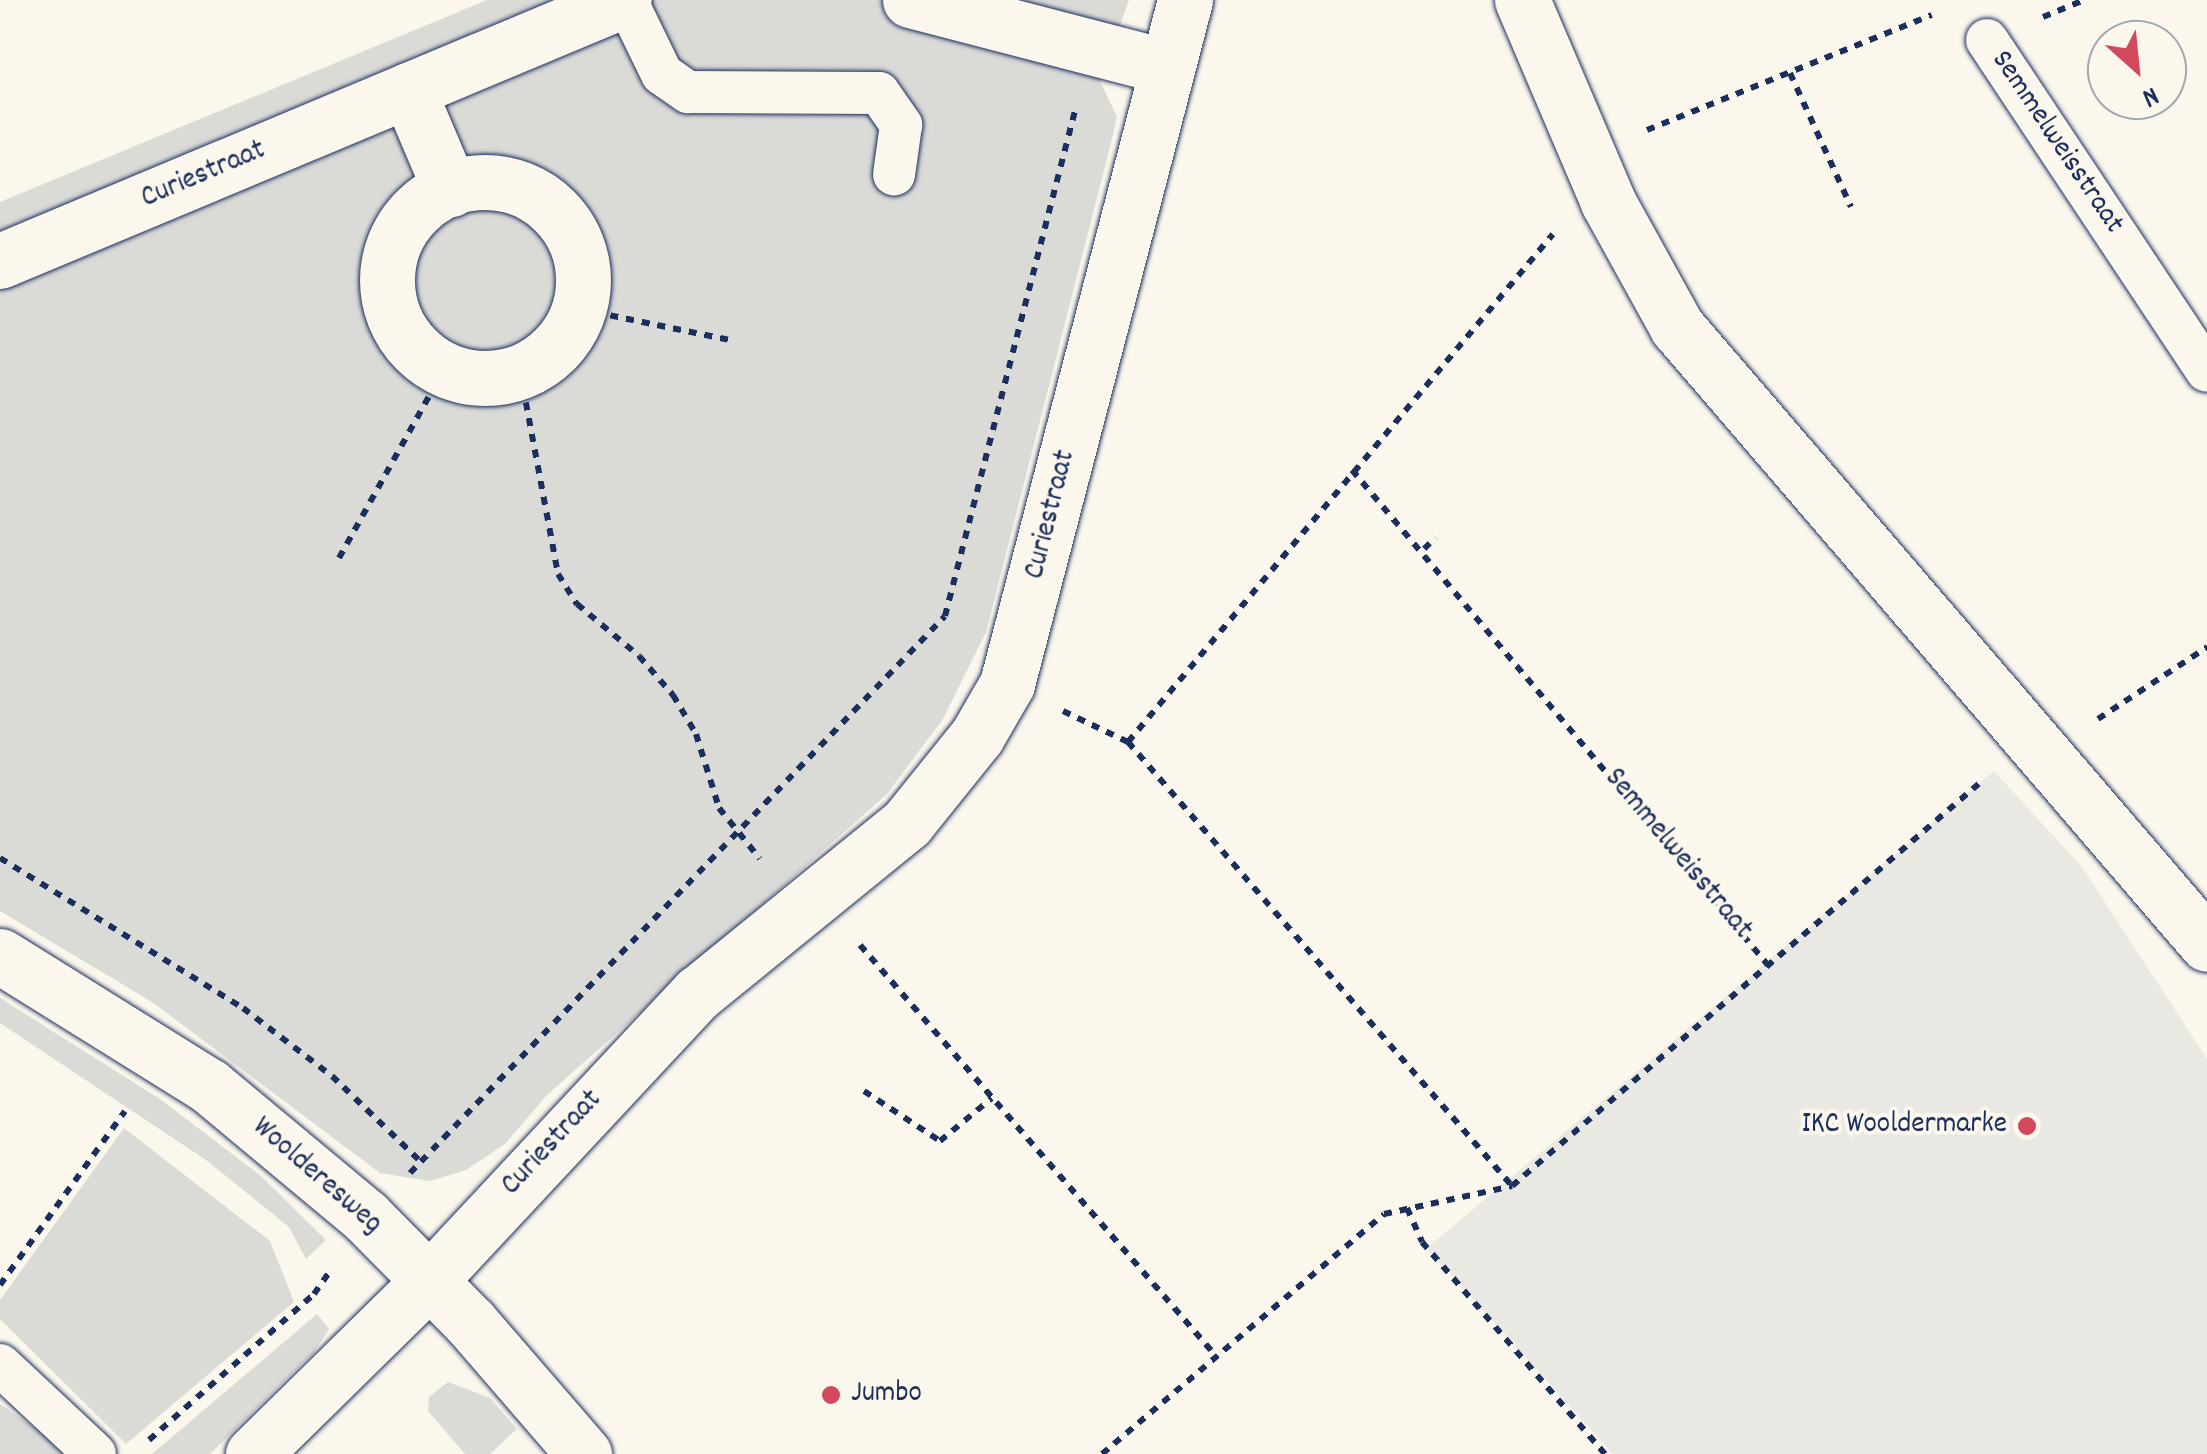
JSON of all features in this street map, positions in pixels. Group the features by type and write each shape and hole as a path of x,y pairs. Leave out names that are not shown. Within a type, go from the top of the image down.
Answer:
{"street":[{"name":"Curiestraat","path":"0,262 625,0"},
{"path":"910,0 1167,67"},
{"name":"Curiestraat","path":"253,1454 429,1281 698,993 818,896 945,784 1007,684 1185,0"},
{"path":"1522,0 1597,178 1677,327 2207,944"},
{"path":"408,90 450,189"},
{"path":"492,182 552,208 582,266 579,309 557,347 520,371 482,378 444,370 401,331 386,276 405,222 450,189 492,182"},
{"name":"Woolderesweg","path":"0,956 209,1086 366,1218 429,1281 584,1454"}],"lane":[{"path":"625,0 662,74 688,92 878,93 901,125 894,175"},
{"name":"Semmelweisstraat","path":"1987,40 2207,372"},
{"path":"0,1365 96,1454"}],"path":[{"name":"Semmelweisstraat","path":"1128,742 1597,178 1790,73 1962,3 1987,40"},
{"path":"134,1454 314,1294 366,1218 945,616 1091,46"},
{"path":"1790,73 1850,206"},
{"path":"579,309 730,340"},
{"path":"339,558 444,370"},
{"path":"520,371 558,574 577,604 673,695 696,734 719,808 734,832"},
{"name":"Semmelweisstraat","path":"1352,470 1424,550 1768,965"},
{"path":"1424,550 1434,538"},
{"path":"1102,1454 1384,1214 1512,1186 1768,965 2040,745 2207,647"},
{"path":"1007,684 1128,742 1512,1186"},
{"path":"0,858 242,1008 332,1076 420,1162"},
{"path":"818,896 1216,1356"},
{"path":"0,1285 164,1056"},
{"path":"864,1091 940,1141 992,1098"},
{"path":"1407,1208 1422,1242 1605,1454"}],"shaded area":[{"path":"487,0 1129,0 1100,81 1117,117 986,632 943,719 887,794 547,1095 505,1144 466,1170 430,1181 380,1173 152,1002 0,911 0,202"},
{"path":"1994,771 2082,867 2207,1059 2207,1454 1613,1454 1427,1248"},
{"path":"0,998 160,1099 260,1175 326,1240 306,1259 289,1227 206,1160 0,1023"},
{"path":"124,1128 270,1241 294,1302 126,1444 0,1319 0,1300"},
{"path":"317,1314 329,1329 314,1352 210,1454 152,1454"},
{"path":"448,1382 490,1398 517,1429 490,1454 465,1454 428,1411 429,1397"},
{"path":"0,1404 72,1454 0,1454"}],"place":[{"name":"IKC Wooldermarke","path":"2027,1126"},
{"name":"Jumbo","path":"831,1395"}]}
